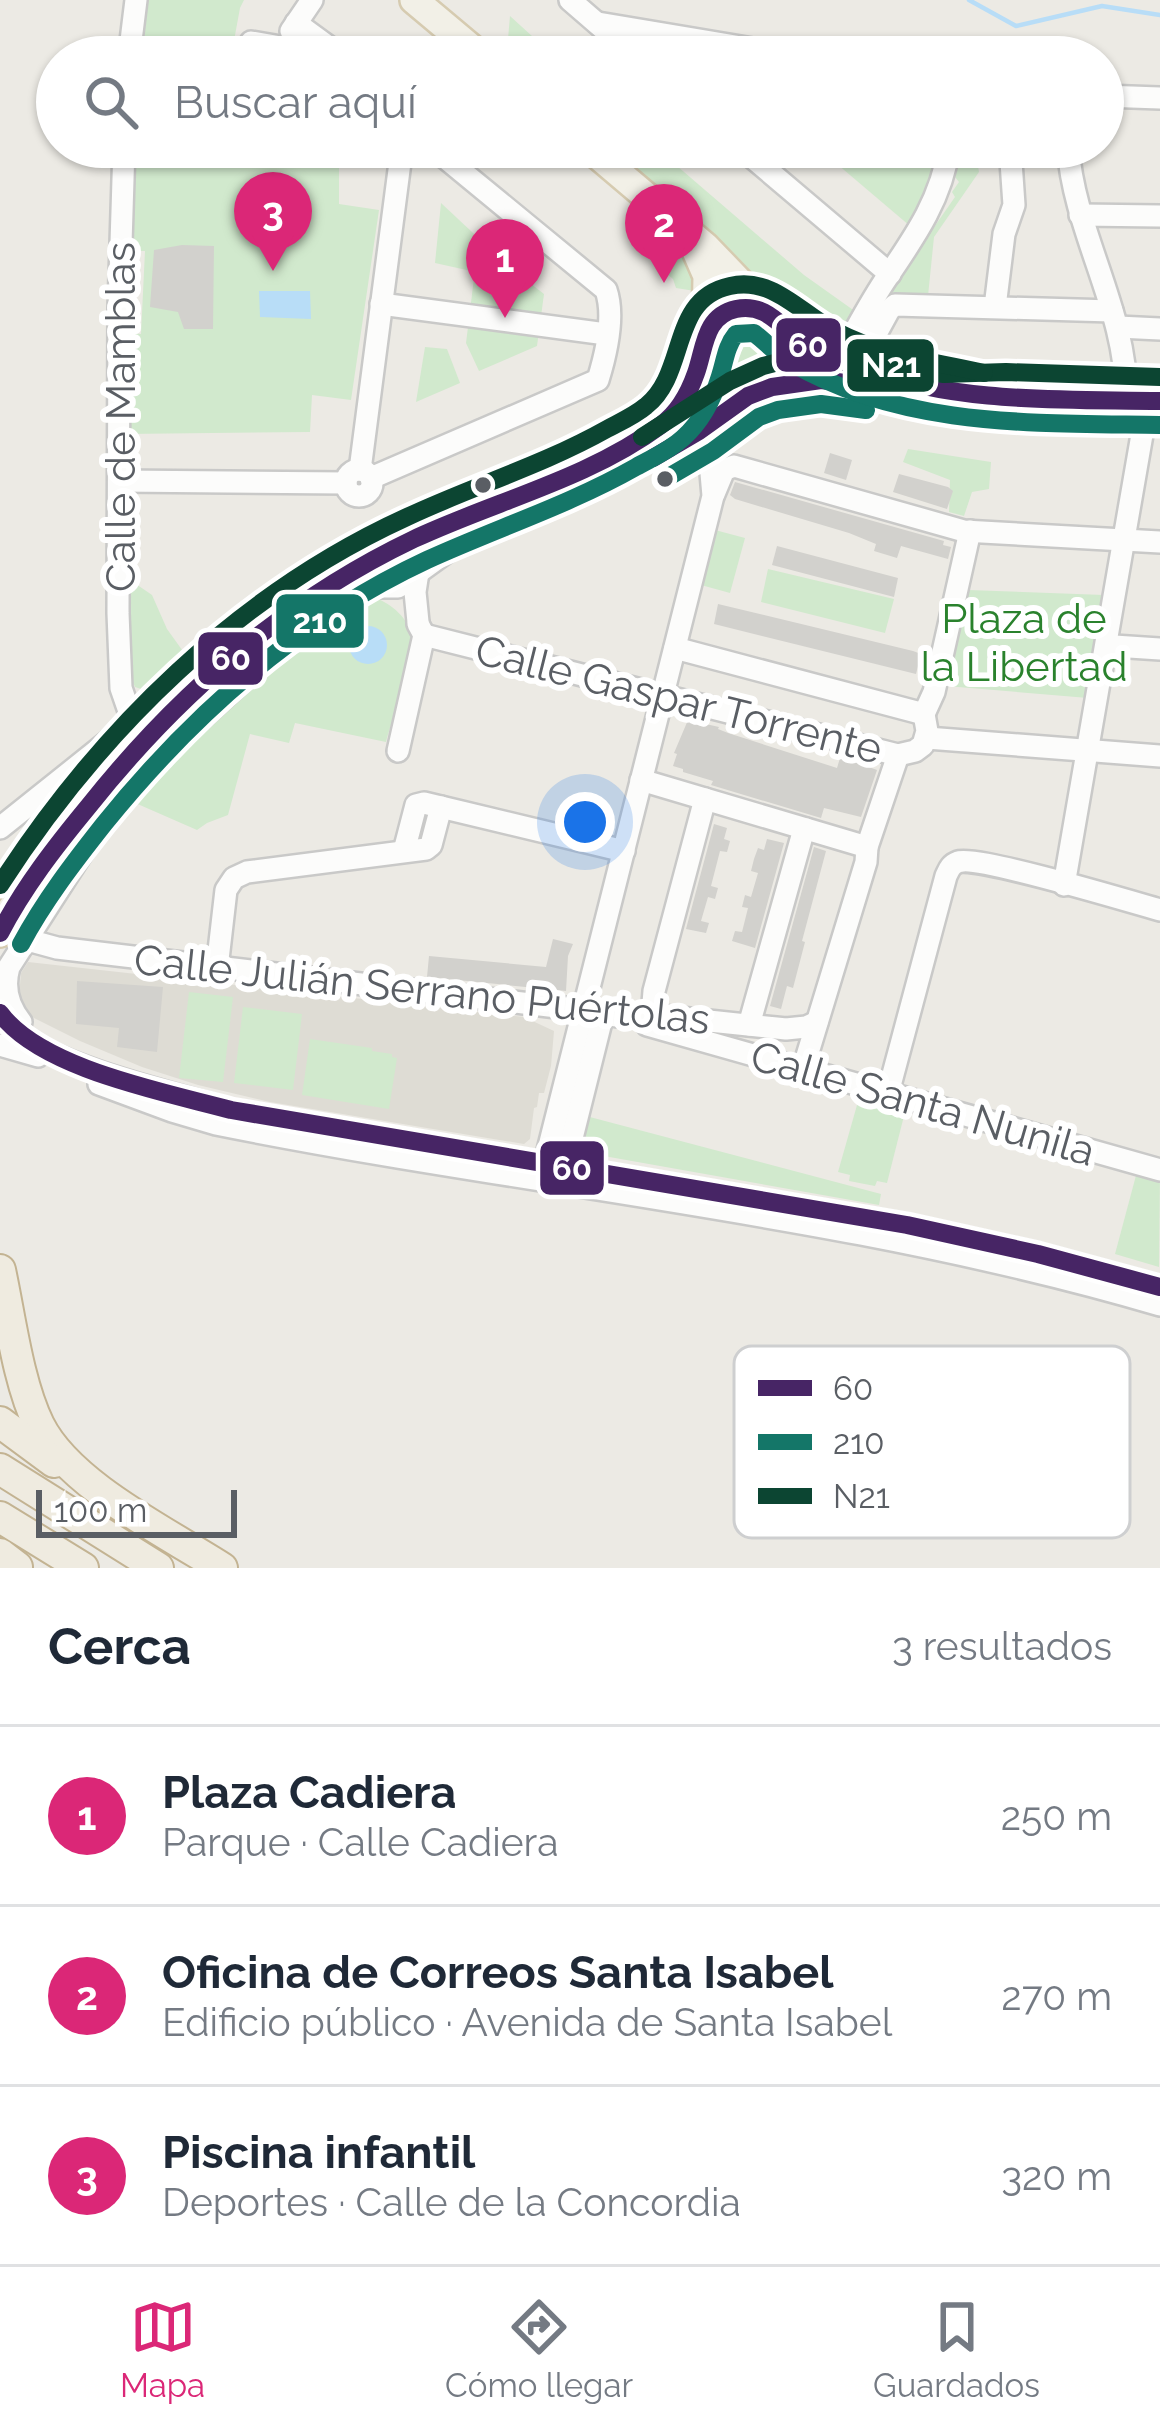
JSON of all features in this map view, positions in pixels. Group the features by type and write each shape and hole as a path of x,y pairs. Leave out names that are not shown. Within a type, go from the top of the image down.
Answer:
{"highway":[{"path":"0,1270 34,1413 56,1451 90,1484"},
{"path":"0,1422 222,1568"},
{"path":"0,1468 158,1568"},
{"path":"0,1517 83,1568"},
{"path":"0,1556 18,1568"}],"main road":[{"path":"414,0 457,36"},
{"path":"604,459 673,445 699,431 784,373 790,356 778,322 706,247 612,168"},
{"path":"680,226 703,261 707,276 700,355 709,377 731,393 832,380 925,396 1145,400"},
{"path":"4,920 111,775 225,660 289,611 373,582 416,538 604,459 662,424 680,405 700,355 726,312 753,308 849,363 896,381 978,396"}],"street":[{"path":"132,36 136,0"},
{"path":"288,36 312,0"},
{"path":"570,0 613,36"},
{"path":"296,23 314,36"},
{"path":"598,23 675,36"},
{"path":"641,36 645,31"},
{"path":"1124,97 1160,98"},
{"name":"Calle de Mamblas","path":"123,168 118,613 122,688 156,725"},
{"path":"380,536 361,481 399,168"},
{"path":"119,481 361,481 598,380 610,303 602,286 458,168"},
{"path":"765,168 890,274"},
{"path":"849,363 890,274 925,220 946,168"},
{"path":"995,307 1004,233 1013,205 1011,168"},
{"path":"1064,885 1145,400 1126,366 1069,168"},
{"path":"1080,214 1160,216"},
{"path":"381,304 606,334"},
{"path":"849,363 895,305 995,307 1115,319 1160,329"},
{"path":"700,355 699,431 713,496"},
{"path":"673,445 651,459 466,538 405,584 373,582 278,650 153,762 107,814 13,960 7,976 6,1011 29,1030 132,1081 232,1110 986,1260 1160,1304"},
{"path":"550,1170 601,1013 624,851 713,496 726,467 970,532 1160,542"},
{"path":"398,751 421,629 415,592 421,558 416,538 400,532 380,536 368,545 373,582 421,629"},
{"path":"924,714 934,692 970,532"},
{"name":"Calle Gaspar Torrente","path":"421,629 898,755 920,749 927,738 924,714 675,648"},
{"path":"1114,646 1160,649"},
{"path":"0,828 115,736"},
{"name":"Calle Gaspar Torrente","path":"927,738 1160,757"},
{"path":"802,1069 898,755"},
{"path":"641,780 867,847"},
{"path":"652,1015 654,991 705,799"},
{"path":"217,968 226,890 238,875 426,849 441,807 624,851"},
{"path":"749,1024 806,829"},
{"path":"888,1093 946,876 958,862 976,862 1160,910"},
{"name":"Calle Julián Serrano Puértolas","path":"29,936 57,948 601,1013 798,1029 817,1022"},
{"name":"Calle Santa Nunila","path":"601,1013 1160,1170"},
{"path":"0,1045 194,1118 907,1225 1160,1287"}],"shaded area":[{"path":"28,962 524,1017 554,1031 551,1066 544,1093 539,1093 534,1108 530,1139 524,1144 270,1102 142,1067 34,1018 19,996 21,973"}],"green space":[{"path":"148,0 244,0 235,36 144,36"},
{"path":"510,16 532,36 508,36"},
{"path":"130,168 339,168 339,204 379,210 351,400 312,395 310,432 124,434 127,333 141,334 145,251 126,251"},
{"path":"629,168 679,168 804,275 856,312 823,344 798,333"},
{"path":"842,168 937,168 910,226"},
{"path":"956,168 978,168 934,237 928,296 893,295 891,289 955,197 952,192 959,182"},
{"path":"441,203 489,248 471,271 435,263"},
{"path":"651,221 684,250 695,291 676,288 673,279 635,247 634,239"},
{"path":"499,259 544,294 537,346 479,371 466,343 474,278"},
{"path":"687,304 700,305 682,384 669,397 682,309"},
{"path":"745,320 767,329 776,351 767,373 745,382 723,373 714,351 723,329"},
{"path":"425,347 447,349 460,383 416,402"},
{"path":"908,449 991,462 989,489 972,492 964,516 949,512 950,480 903,462"},
{"path":"715,530 745,538 730,593 701,585"},
{"path":"768,569 894,599 885,633 761,602"},
{"path":"133,582 152,595 167,629 195,668 176,687 144,690 135,687 129,674 123,583"},
{"name":"Plaza de la Libertad","path":"968,590 1104,595 1088,698 946,686"},
{"path":"374,597 398,613 411,638 386,742 295,723 289,743 250,734 228,815 197,830 133,802 154,775 253,679 361,601"},
{"path":"189,992 233,997 223,1082 179,1078"},
{"path":"243,1007 302,1014 293,1090 234,1083"},
{"path":"310,1039 372,1048 397,1058 389,1109 302,1095"},
{"path":"861,1091 907,1104 887,1183 877,1181 875,1186 849,1181 850,1175 838,1172"},
{"path":"586,1116 881,1194 879,1205 587,1153 576,1121"},
{"path":"1138,1168 1160,1174 1159,1267 1115,1254"}],"water":[{"path":"259,291 310,291 311,319 260,317"},
{"path":"368,626 381,632 387,645 381,658 368,664 355,658 349,645 355,632"}],"building":[{"path":"214,246 213,329 184,329 178,312 150,307 154,250"},
{"path":"830,453 852,460 846,480 824,473"},
{"path":"899,474 948,487 953,491 947,509 893,492"},
{"path":"735,482 944,541 943,545 951,547 948,559 901,546 897,558 874,551 876,544 849,533 735,499 730,495"},
{"path":"777,546 898,578 894,597 772,565"},
{"path":"718,604 913,651 921,654 916,674 714,624"},
{"path":"688,720 837,768 840,758 867,764 877,770 861,817 824,808 821,818 683,772 673,766 674,753"},
{"path":"714,824 727,828 724,839 730,841 727,852 720,851 711,886 718,888 715,899 708,897 701,921 709,923 706,933 686,929"},
{"path":"767,839 784,843 755,948 732,941 735,931 742,932 748,908 742,907 745,895 751,897 758,873 751,871 754,859"},
{"path":"814,847 826,851 793,988 787,986 781,1009 770,1006"},
{"path":"553,939 573,944 566,991 427,977 429,956 546,967"},
{"path":"77,981 163,987 157,1052 117,1047 119,1028 76,1024"}],"waterway":[{"path":"969,0 1016,26 1102,6 1160,15"}],"transit line":[{"name":"N21","path":"0,885 39,828 128,721 230,626 345,549 407,517 558,454 641,410 659,392 688,321 711,294 730,286 760,286 854,340 984,373"},
{"name":"60","path":"0,933 41,868 122,766 236,654 366,564 445,525 603,460 661,425 686,395 707,334 725,313 757,310 827,354 936,388 1010,397 1160,401"},
{"name":"210","path":"21,944 104,824 174,745 250,673 380,584 611,481 672,447 706,410 736,334 754,333 785,359 833,384 923,410 1017,422 1160,425"},
{"name":"N21","path":"642,437 730,381 790,359 837,357 944,374 1160,377"},
{"name":"60","path":"653,458 748,396 772,387 821,380 869,386"},
{"name":"210","path":"665,479 759,417 778,410 821,404 866,410"},
{"name":"60","path":"0,1013 19,1033 74,1064 231,1110 907,1225 1160,1287"}],"place":[{"name":"Piscina infantil","path":"273,271"},
{"name":"Oficina de Correos Santa Isabel","path":"664,283"},
{"name":"Plaza Cadiera","path":"505,318"}]}
